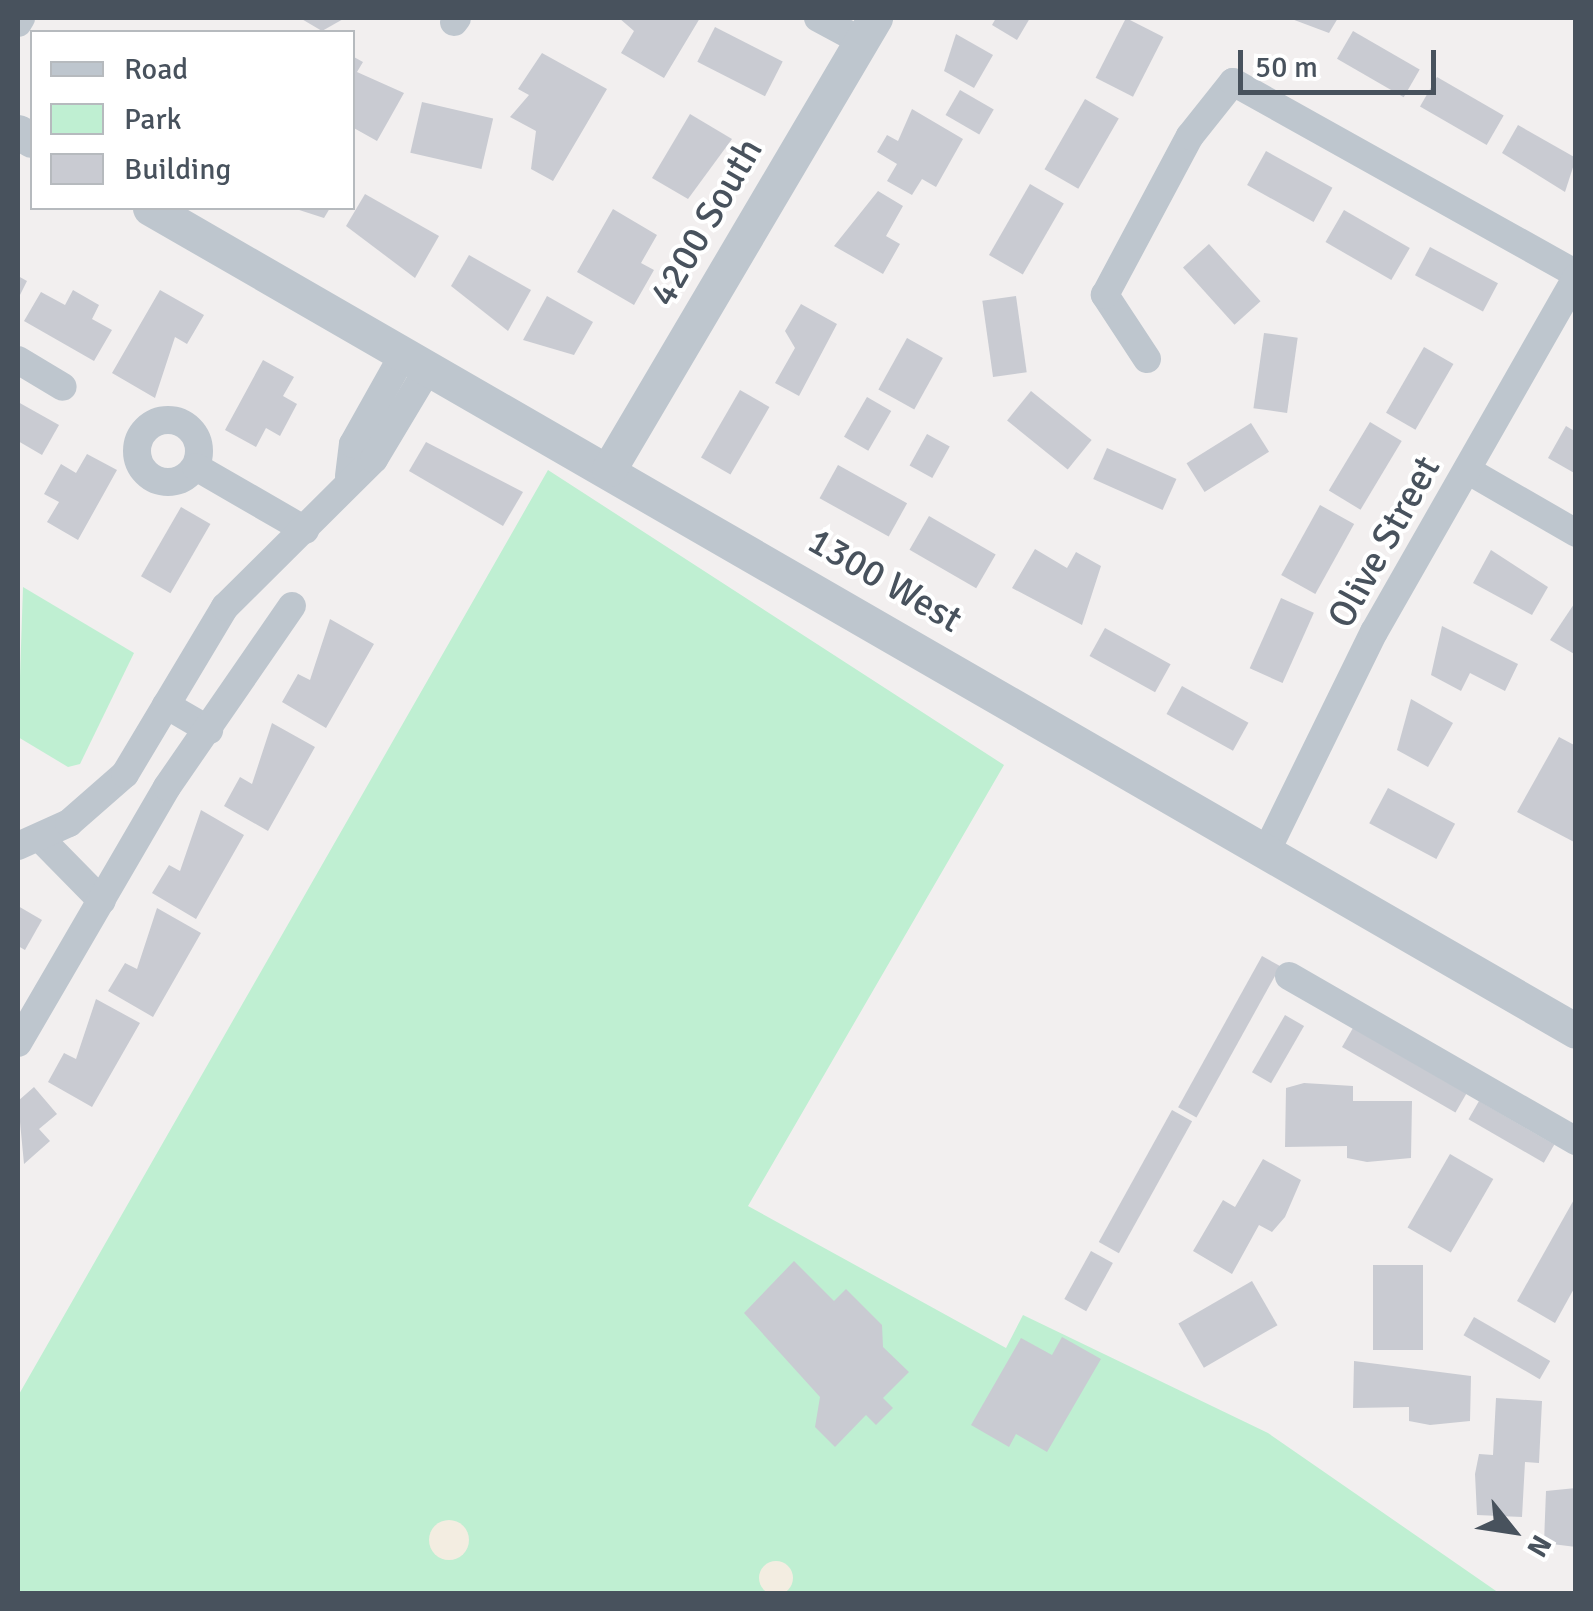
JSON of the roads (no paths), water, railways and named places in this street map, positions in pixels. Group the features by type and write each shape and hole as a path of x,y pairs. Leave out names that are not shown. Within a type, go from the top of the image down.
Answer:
{"street":[{"path":"818,18 868,29"},
{"name":"4200 South","path":"610,469 868,29"},
{"path":"1147,358 1105,295 1190,136 1232,82 1576,276"},
{"name":"1300 West","path":"154,210 1268,848 1576,1031"},
{"name":"Olive Street","path":"1268,848 1467,470 1576,276"},
{"path":"18,360 63,386"},
{"path":"102,901 29,842 106,796 225,608 305,530 349,476 374,460 416,360"},
{"path":"196,467 305,530"},
{"path":"1467,470 1576,532"},
{"path":"18,1043 209,730 292,606"},
{"path":"166,706 209,730"},
{"path":"1289,976 1576,1141"}]}
